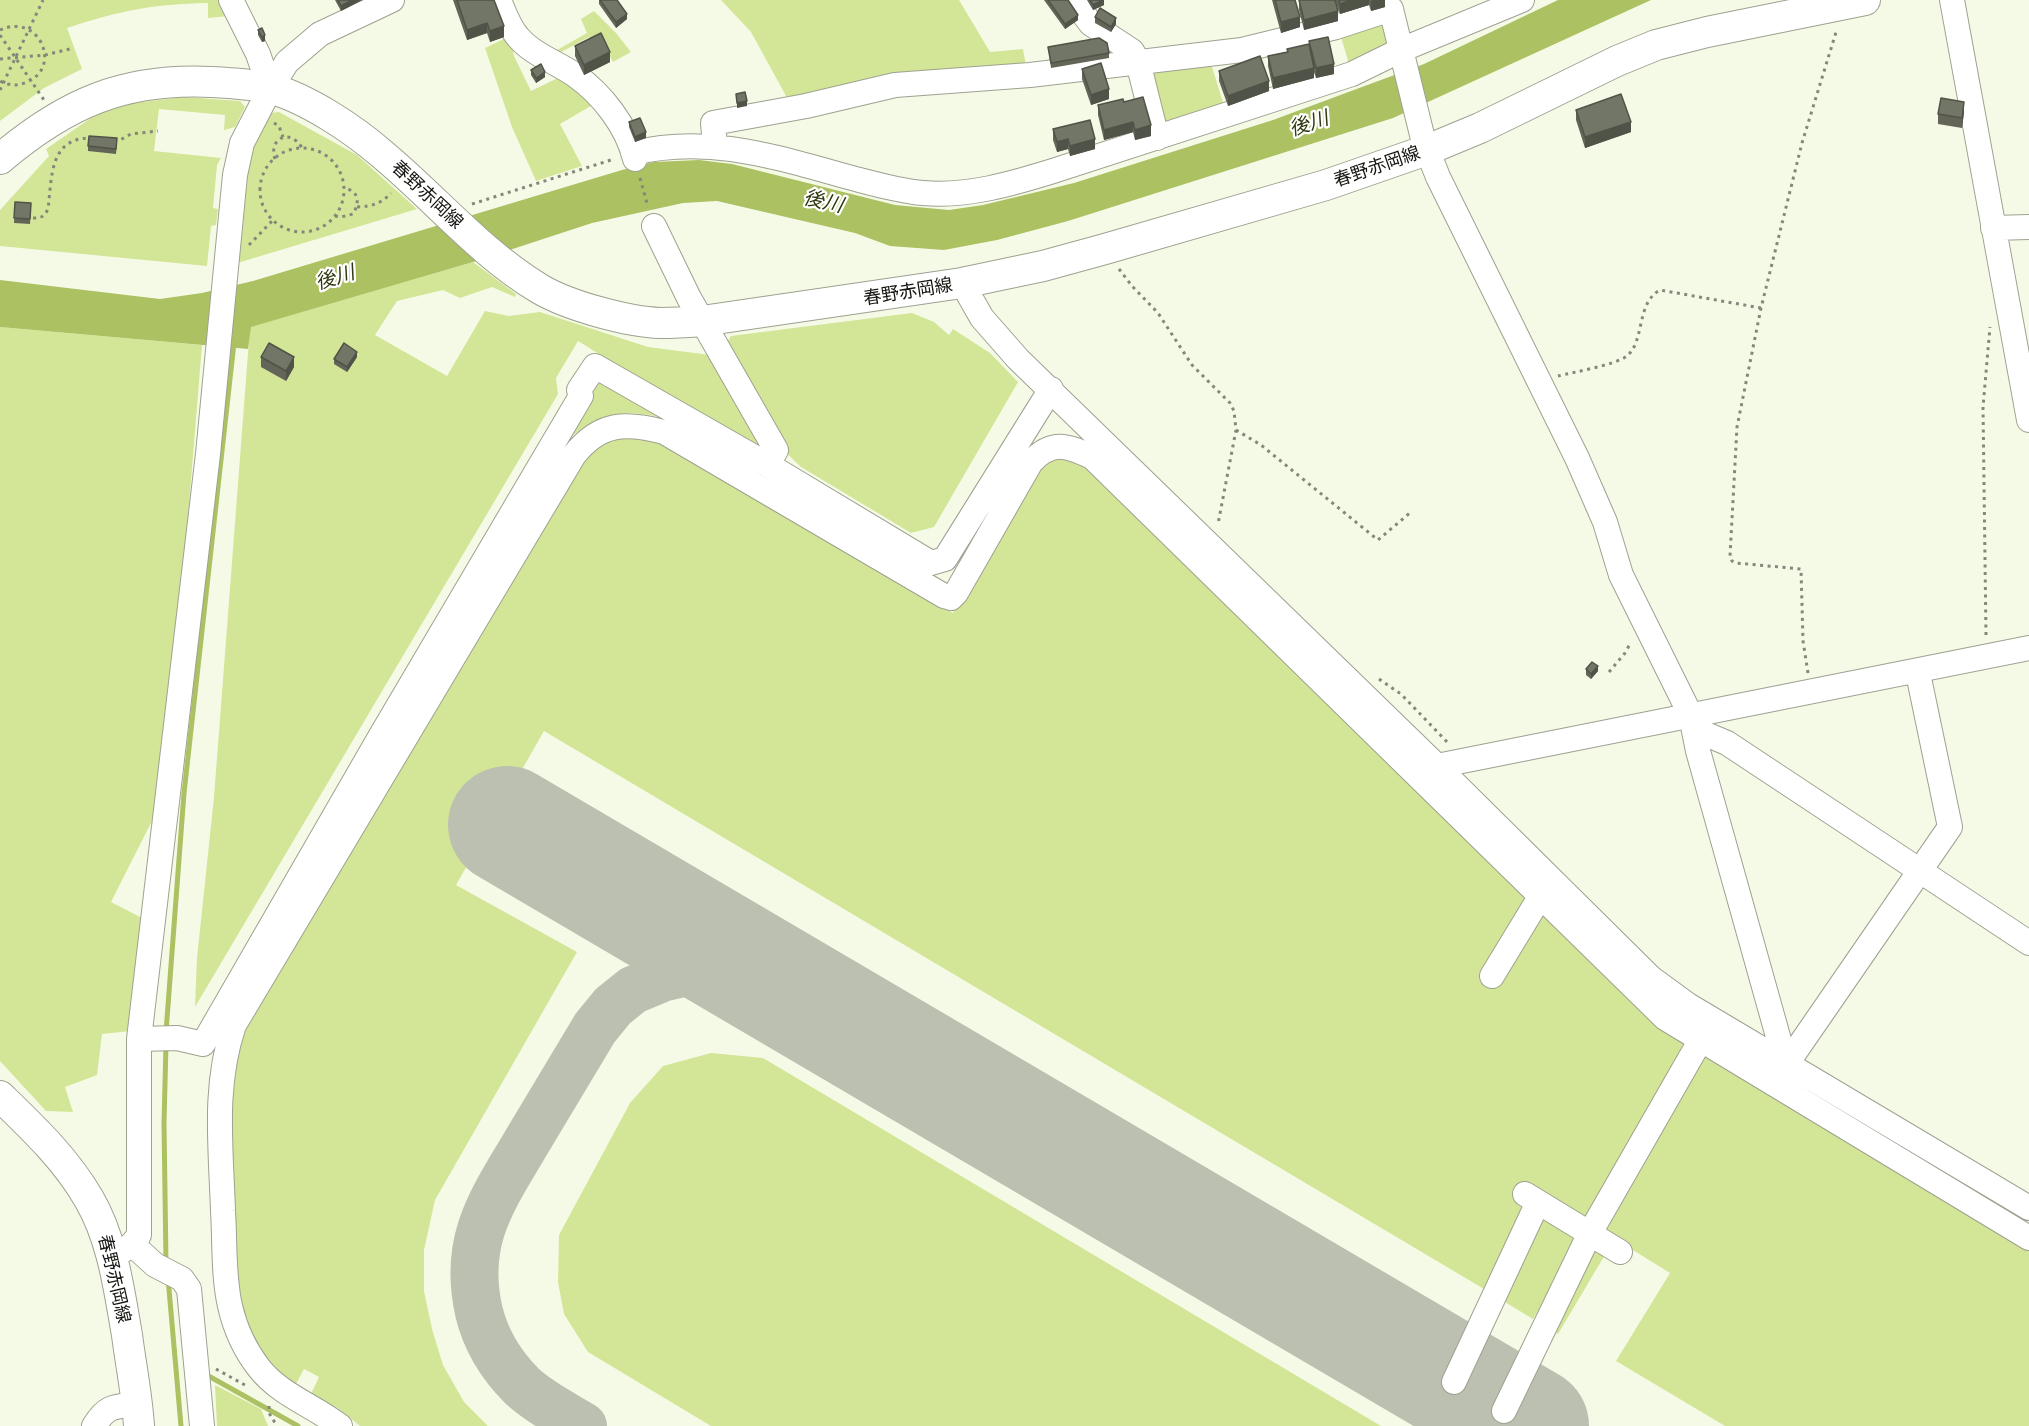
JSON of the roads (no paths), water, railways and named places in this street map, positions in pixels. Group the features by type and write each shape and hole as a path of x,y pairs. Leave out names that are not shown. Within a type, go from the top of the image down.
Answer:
{"main road":[{"name":"春野赤岡線","path":"0,159 23,139 70,109 97,97 129,87 162,82 196,81 237,83 270,89 299,100 348,127 457,209 502,263 541,290 595,310 630,319 661,323 702,321 962,283 1043,266 1105,249 1326,185 1427,150 1480,128 1617,61 1656,45 1707,32 1855,2"},
{"name":"春野赤岡線","path":"0,1096 40,1135 75,1177 103,1228 122,1250 118,1279 138,1415"}],"street":[{"path":"231,0 258,54 270,89"},
{"path":"202,1426 189,1289 182,1279 122,1250 139,1235 145,1038 235,175 242,143 287,62 320,34 392,0"},
{"path":"498,0 517,36 529,48 576,76 606,103 624,132 634,156 655,147 688,144 715,146 757,152 881,186 923,193 961,193 1009,184 1157,138 1352,75 1401,50 1522,0"},
{"path":"1073,0 1091,24 1132,51 1138,62 1157,138"},
{"path":"1952,0 2029,420"},
{"path":"715,146 712,123 806,106 896,85 1030,75 1242,50 1336,27 1390,5 1419,122 1438,177 1578,458 1605,522 1622,575 1692,722 1698,751 1786,1065"},
{"path":"654,226 689,298 776,450 768,465"},
{"path":"1993,228 2029,227"},
{"path":"962,283 982,318 1018,359 1203,536 1651,978 1688,1005 1786,1065 2029,1208"},
{"path":"145,1038 177,1038 203,1044 374,747 581,396 579,390 595,366 768,465 931,563 945,559 1051,389"},
{"path":"340,1426 274,1383 260,1369 240,1337 230,1306 226,1272 219,1100 223,1061 228,1042 234,1025 574,455 590,438 623,425 634,425 664,432 951,598 1031,462 1042,451 1057,447 1072,448 1092,457 1665,1018 2029,1238"},
{"path":"1446,774 1460,777 1811,692 2029,648"},
{"path":"1692,722 1920,683 2029,660"},
{"path":"1786,1065 1950,827 1920,683"},
{"path":"1692,722 1727,742 2029,943"},
{"path":"1491,976 1540,897"},
{"path":"1504,1411 1590,1233 1700,1041"},
{"path":"1454,1382 1531,1197 1620,1251"},
{"path":"93,1426 102,1413 116,1407 138,1415"}],"water":[{"name":"後川","path":"1558,0 1651,0 1393,118 1068,221 997,240 944,250 890,246 855,233 717,201 683,203 592,223 473,262 251,327 248,349 0,327 0,280 160,299 202,293 253,281 654,162 699,160 732,164 895,205 949,210 983,205 1074,183 1273,120 1424,64"}],"waterway":[{"path":"166,1032 184,793 234,343"},
{"path":"166,1044 164,1123 166,1263"},
{"path":"168,1278 181,1426"},
{"path":"205,1374 298,1426"}]}
